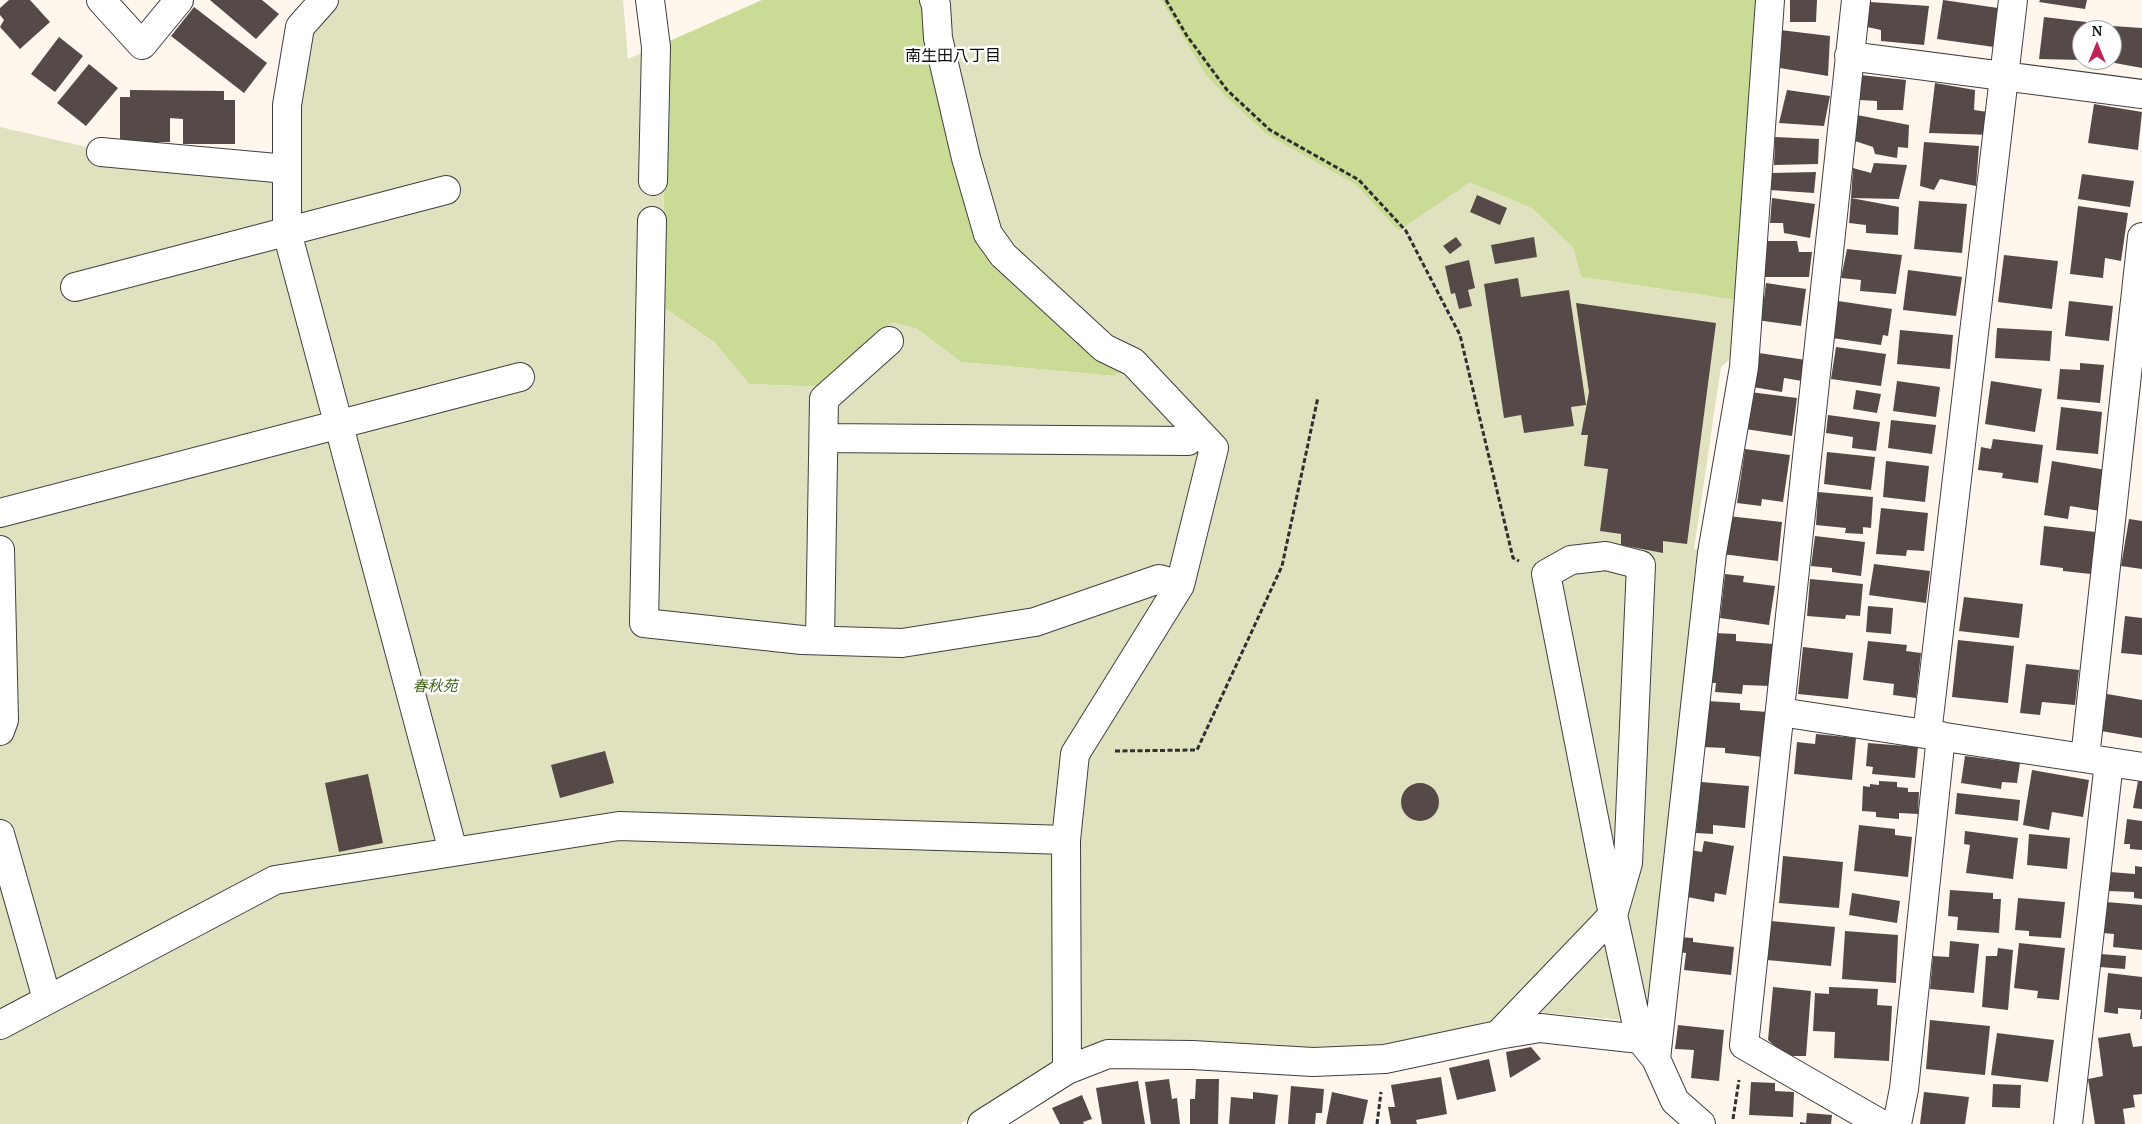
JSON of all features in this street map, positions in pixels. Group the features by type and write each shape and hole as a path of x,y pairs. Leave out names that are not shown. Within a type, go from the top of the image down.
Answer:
{"street":[{"path":"101,0 142,45 179,0"},
{"path":"324,0 300,27 287,105 287,232 453,852"},
{"path":"650,0 656,47 653,181"},
{"path":"934,0 938,38 966,158 988,234 1003,255 1104,348 1133,362 1214,448 1180,585 1075,754 1066,840 1067,1070"},
{"path":"1648,1049 1712,552 1744,367 1770,0"},
{"path":"1856,0 1744,1045 1881,1124"},
{"path":"1897,1124 1904,1089 1934,735 2013,0"},
{"path":"1849,56 2142,94"},
{"path":"101,152 287,169"},
{"path":"75,287 446,190"},
{"path":"652,221 644,623 802,640 902,642 1035,622 1159,579 1180,585"},
{"path":"2068,1124 2142,237"},
{"path":"820,640 824,399 889,341"},
{"path":"0,513 520,377"},
{"path":"824,438 1188,441"},
{"path":"0,550 4,720 0,731"},
{"path":"1498,1035 1613,915 1628,863 1641,565 1606,556 1571,560 1546,574 1613,915 1648,1049 1675,1101 1701,1124"},
{"path":"1780,712 2142,767"},
{"path":"0,1025 275,880 619,826 1066,840"},
{"path":"0,834 47,1000"},
{"path":"982,1124 1067,1070 1108,1054 1192,1055 1313,1062 1385,1059 1540,1028 1648,1049"}],"path":[{"path":"1166,0 1187,36 1234,97 1270,130 1359,180 1406,231 1460,335 1513,558 1546,574"},
{"path":"1074,772 1112,751 1196,750 1282,566 1318,398"},
{"path":"1733,1124 1744,1045"}],"green space":[{"name":"春秋苑","path":"308,0 623,0 628,59 665,43 663,307 714,342 749,384 822,387 892,322 916,328 961,362 1114,376 1133,362 1107,342 997,238 939,0 1161,0 1205,74 1226,97 1267,135 1356,185 1398,231 1470,182 1532,208 1573,247 1581,277 1749,302 1741,349 1721,367 1694,549 1706,551 1654,1020 1623,1020 1533,1012 1390,1044 1324,1048 1104,1040 994,1102 960,1124 0,1124 0,127 91,148 275,159"},
{"path":"762,0 939,0 1133,362 1114,376 961,362 916,328 822,387 749,384 714,342 663,307 665,43"},
{"path":"1161,0 1764,0 1749,302 1581,277 1573,247 1398,231 1356,185 1267,135 1226,97 1205,74"}],"building":[{"path":"9,0 30,0 50,22 20,49 0,27 4,20 0,15 0,8"},
{"path":"210,0 262,0 279,14 256,39"},
{"path":"1790,0 1817,0 1816,22 1790,22"},
{"path":"1943,0 1998,8 1994,47 1937,39"},
{"path":"2040,0 2087,0 2085,9 2039,2"},
{"path":"1870,2 1929,6 1924,45 1881,41 1881,30 1867,27"},
{"path":"194,7 267,63 244,93 171,36"},
{"path":"2044,17 2072,20 2072,60 2039,59"},
{"path":"2122,27 2142,28 2142,68 2122,64"},
{"path":"1780,30 1830,36 1828,76 1780,68"},
{"path":"59,37 83,56 55,92 31,74"},
{"path":"89,64 118,88 86,126 57,103"},
{"path":"1861,75 1906,80 1903,110 1877,110 1877,101 1860,100"},
{"path":"1935,83 1975,90 1974,110 1988,112 1994,135 1929,133"},
{"path":"130,90 224,91 224,100 235,100 235,144 183,144 183,119 170,118 170,142 120,142 120,97 130,97"},
{"path":"1787,90 1830,96 1824,126 1779,123"},
{"path":"2094,104 2142,112 2138,150 2088,143"},
{"path":"1857,115 1909,125 1908,148 1898,147 1897,158 1875,154 1873,147 1855,141"},
{"path":"1775,137 1819,139 1818,164 1774,165"},
{"path":"1924,142 1979,146 1976,186 1940,179 1934,190 1920,186"},
{"path":"1874,163 1907,165 1899,199 1851,198 1853,168 1871,173"},
{"path":"1816,172 1814,193 1770,190 1771,173"},
{"path":"2082,174 2134,181 2130,207 2078,199"},
{"path":"1477,195 1507,208 1500,225 1470,212"},
{"path":"1772,198 1815,204 1810,238 1784,233 1783,223 1770,223"},
{"path":"1851,198 1899,207 1898,235 1866,233 1866,225 1849,223"},
{"path":"1919,201 1967,204 1962,253 1914,249"},
{"path":"2078,206 2128,213 2121,261 2105,258 2103,278 2070,274"},
{"path":"1456,237 1462,245 1450,254 1443,246"},
{"path":"1534,237 1537,257 1495,264 1491,245"},
{"path":"1765,241 1797,241 1799,252 1812,252 1809,277 1758,277"},
{"path":"1847,249 1902,255 1896,294 1860,291 1861,280 1841,278"},
{"path":"2004,255 2058,261 2052,309 1998,302"},
{"path":"1469,260 1475,288 1468,290 1472,306 1459,309 1455,293 1451,294 1445,266"},
{"path":"1908,270 1962,277 1956,316 1903,310"},
{"path":"1518,278 1521,297 1569,290 1586,405 1571,407 1574,426 1524,433 1521,415 1504,418 1484,284"},
{"path":"1766,283 1806,289 1801,326 1756,320 1759,297 1764,299"},
{"path":"1838,301 1892,309 1888,336 1883,335 1881,345 1832,338"},
{"path":"2069,301 2113,306 2109,341 2065,336"},
{"path":"1576,303 1716,323 1687,544 1663,541 1663,553 1621,545 1621,534 1600,531 1608,469 1584,466 1588,435 1581,435 1589,392"},
{"path":"1997,328 2052,331 2050,361 1995,358"},
{"path":"1900,330 1953,335 1950,369 1897,364"},
{"path":"1836,347 1886,354 1881,386 1831,379"},
{"path":"1759,353 1806,360 1802,381 1784,378 1782,392 1753,387"},
{"path":"2080,363 2104,365 2100,403 2057,399 2060,369 2080,370"},
{"path":"1897,381 1940,387 1936,417 1893,411"},
{"path":"1991,381 2042,389 2035,432 1985,424"},
{"path":"1856,390 1881,394 1877,413 1853,409"},
{"path":"1750,392 1797,398 1792,436 1745,429"},
{"path":"2061,407 2102,412 2098,454 2056,450"},
{"path":"1828,415 1880,422 1876,451 1852,448 1853,437 1826,433"},
{"path":"1891,420 1936,425 1932,454 1888,448"},
{"path":"1993,439 2043,445 2038,483 2002,478 2003,473 1978,470 1981,447 1991,449"},
{"path":"1745,449 1790,455 1783,502 1762,499 1761,506 1737,503"},
{"path":"1827,452 1875,457 1871,490 1824,484"},
{"path":"1886,461 1929,466 1925,502 1883,497"},
{"path":"2052,461 2106,470 2100,511 2070,506 2068,519 2044,515"},
{"path":"1818,492 1873,497 1871,528 1863,527 1863,534 1845,533 1846,528 1816,525"},
{"path":"1881,508 1928,513 1924,551 1907,550 1906,556 1876,554"},
{"path":"1728,516 1782,522 1778,561 1722,554"},
{"path":"2129,519 2142,521 2142,569 2121,566"},
{"path":"2044,526 2096,532 2091,574 2063,571 2063,568 2040,565"},
{"path":"1815,536 1865,542 1861,576 1832,572 1832,568 1811,566"},
{"path":"1874,564 1930,571 1926,603 1869,595"},
{"path":"1725,574 1744,576 1743,582 1775,586 1769,625 1720,618"},
{"path":"1810,579 1863,584 1860,616 1846,615 1845,619 1807,616"},
{"path":"1964,597 2023,604 2019,638 1959,631"},
{"path":"1868,606 1893,608 1891,634 1866,632"},
{"path":"2125,616 2142,618 2142,655 2121,653"},
{"path":"1714,633 1736,634 1736,641 1773,644 1770,686 1743,685 1742,694 1715,692 1716,683 1710,683"},
{"path":"1958,640 2014,646 2008,703 1952,697"},
{"path":"1868,641 1907,645 1906,651 1921,653 1916,698 1893,695 1894,684 1863,680"},
{"path":"1803,647 1853,653 1848,699 1798,694"},
{"path":"2026,664 2079,670 2075,705 2042,702 2040,715 2020,713"},
{"path":"2107,694 2142,700 2142,738 2101,731"},
{"path":"1707,701 1740,703 1740,710 1768,712 1764,757 1725,753 1725,748 1703,747"},
{"path":"1816,734 1856,738 1852,780 1794,774 1797,742 1815,744"},
{"path":"1868,743 1918,747 1915,778 1872,774 1873,767 1866,766"},
{"path":"605,751 614,783 560,798 551,765"},
{"path":"1965,756 2020,763 2017,783 2002,782 2001,789 1961,783"},
{"path":"2032,770 2089,780 2083,817 2052,812 2049,830 2023,825"},
{"path":"368,774 383,843 339,852 325,783"},
{"path":"1879,781 1897,782 1897,787 1908,788 1908,792 1919,792 1918,814 1899,813 1899,819 1876,817 1876,812 1862,811 1863,786 1870,787 1870,784 1879,785"},
{"path":"2138,781 2142,782 2142,809 2133,808"},
{"path":"1701,782 1749,786 1745,828 1713,825 1713,834 1696,833"},
{"path":"1420,783 1427,784 1433,789 1438,795 1438,809 1433,815 1427,820 1420,821 1413,820 1407,815 1402,809 1401,802 1402,795 1407,789 1413,784"},
{"path":"1957,793 2020,800 2018,821 1955,814"},
{"path":"2127,819 2142,821 2142,850 2130,849 2130,844 2124,844"},
{"path":"1859,825 1895,829 1895,835 1912,837 1908,877 1854,871"},
{"path":"1965,831 2018,838 2013,879 1966,873 1970,845 1964,844"},
{"path":"2029,834 2070,838 2067,869 2027,865"},
{"path":"1704,841 1734,846 1726,895 1715,893 1714,902 1682,896 1690,850 1702,852"},
{"path":"1783,856 1843,862 1839,908 1779,903"},
{"path":"2135,866 2142,867 2142,899 2134,898 2134,892 2108,891 2110,872 2135,874"},
{"path":"1950,890 1993,893 1993,899 2001,899 1999,933 1957,930 1958,917 1948,916"},
{"path":"1852,893 1900,901 1897,923 1849,915"},
{"path":"2018,898 2065,902 2061,938 2029,936 2029,931 2015,930"},
{"path":"2106,902 2142,905 2142,950 2113,947 2114,934 2103,933"},
{"path":"1771,921 1835,927 1831,966 1767,960"},
{"path":"1845,931 1898,935 1896,983 1842,979"},
{"path":"1679,937 1693,938 1693,942 1734,947 1731,975 1684,970 1686,953 1678,952"},
{"path":"1950,941 1979,944 1974,993 1930,989 1933,956 1949,957"},
{"path":"2019,943 2065,948 2059,1000 2037,998 2038,991 2014,988"},
{"path":"1998,948 2013,950 2008,1010 1982,1007 1986,956 1997,956"},
{"path":"2101,954 2126,956 2125,969 2100,967"},
{"path":"2108,973 2142,977 2142,1019 2140,1019 2141,1010 2118,1008 2118,1014 2104,1012"},
{"path":"1773,987 1811,991 1806,1056 1786,1056 1768,1040"},
{"path":"1829,987 1878,989 1877,1005 1892,1006 1889,1061 1834,1058 1835,1032 1813,1031 1815,993 1829,994"},
{"path":"1930,1020 1990,1026 1985,1075 1926,1069"},
{"path":"1678,1025 1724,1030 1719,1081 1691,1078 1694,1050 1675,1049"},
{"path":"1997,1033 2054,1040 2048,1082 1991,1075"},
{"path":"2130,1033 2133,1047 2142,1046 2142,1094 2133,1095 2135,1107 2123,1109 2125,1124 2095,1124 2088,1079 2103,1076 2098,1038"},
{"path":"1531,1047 1541,1059 1510,1078 1506,1052"},
{"path":"1489,1059 1496,1091 1457,1100 1449,1068"},
{"path":"1441,1077 1447,1114 1416,1120 1417,1124 1391,1124 1388,1107 1395,1107 1391,1085"},
{"path":"1169,1079 1172,1099 1177,1098 1180,1124 1151,1124 1145,1082"},
{"path":"1196,1079 1219,1079 1218,1124 1190,1124 1190,1099 1195,1099"},
{"path":"1138,1081 1145,1124 1102,1124 1096,1088"},
{"path":"1751,1082 1775,1083 1775,1091 1794,1092 1793,1117 1749,1115"},
{"path":"1993,1084 2021,1085 2020,1108 1992,1107"},
{"path":"1291,1086 1324,1089 1322,1113 1316,1113 1315,1124 1288,1124"},
{"path":"1253,1092 1278,1095 1275,1124 1229,1124 1231,1097 1253,1099"},
{"path":"1332,1092 1368,1100 1363,1124 1326,1124"},
{"path":"1924,1092 1969,1097 1965,1124 1920,1124"},
{"path":"1082,1095 1092,1119 1083,1122 1084,1124 1060,1124 1052,1108"},
{"path":"1807,1113 1832,1115 1831,1124 1800,1124 1800,1122 1806,1123"}],"district":[{"name":"南生田八丁目","path":"953,56"}]}
